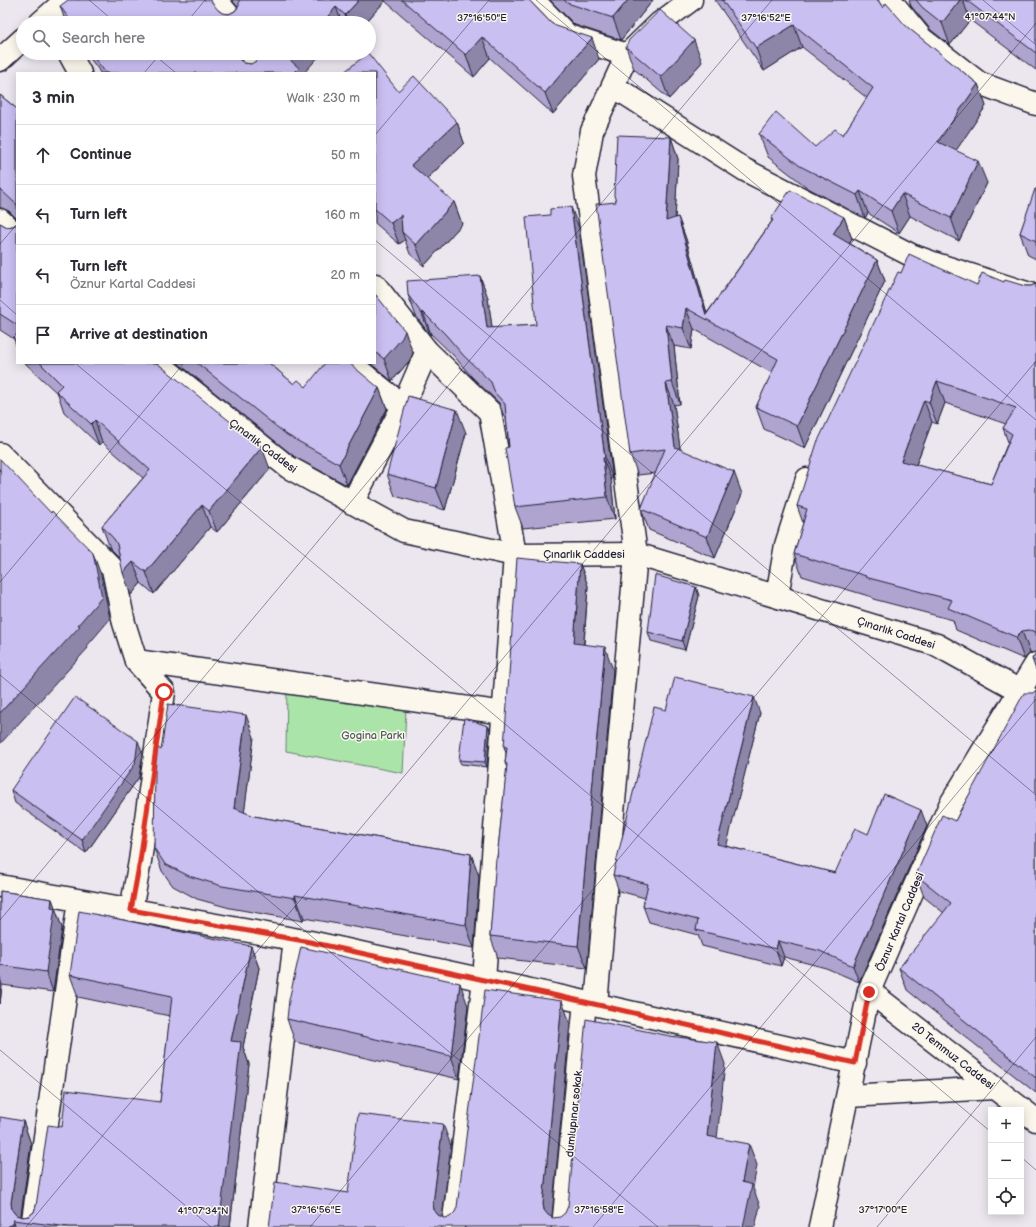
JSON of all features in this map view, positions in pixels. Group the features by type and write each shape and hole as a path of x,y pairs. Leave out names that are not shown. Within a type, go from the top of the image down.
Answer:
{"street":[{"path":"52,16 66,0"},
{"path":"216,0 229,16"},
{"path":"533,0 568,36 627,55 660,23 691,0"},
{"path":"890,0 922,39 979,83 1036,104"},
{"path":"0,60 16,45"},
{"name":"dumlupınar sokak","path":"563,1227 590,1003 636,554 584,176 592,131 627,55"},
{"path":"73,60 79,72"},
{"path":"253,60 256,72"},
{"path":"613,86 745,170 910,255 1036,296"},
{"path":"0,220 16,235"},
{"path":"901,276 910,255"},
{"path":"376,286 427,351 490,412 515,555 484,980 453,1227"},
{"path":"352,502 403,406 427,351"},
{"name":"Çınarlık Caddesi","path":"159,364 288,467 404,531 515,555 636,554 937,645 1028,697"},
{"path":"351,364 403,406"},
{"path":"0,454 113,569 124,623 136,661 164,692 140,861 131,910"},
{"path":"777,596 786,545 813,460"},
{"path":"136,661 504,713"},
{"name":"Öznur Kartal Caddesi","path":"820,1227 869,992 950,805 1028,697 1036,664"},
{"path":"0,886 295,940 590,1003 855,1063"},
{"path":"32,1227 79,901"},
{"path":"260,1227 295,940"},
{"name":"20 Temmuz Caddesi","path":"869,992 1036,1120"},
{"path":"848,1096 994,1088"}],"green space":[{"name":"Gogina Parkı","path":"287,689 406,709 403,773 286,751"}],"building":[{"path":"68,0 210,0 222,13 229,14 235,11 239,6 239,0 359,0 345,15 336,7 328,16 67,16 60,6"},
{"path":"402,0 529,0 551,23 592,38 545,93 482,37 466,55"},
{"path":"564,0 628,0 613,18 567,3"},
{"path":"722,0 878,0 883,8 886,3 906,26 978,84 938,142 978,161 951,218 902,194 891,211 860,191 857,195 800,166 759,134 776,112 815,147 835,129 843,135 873,88 794,25 756,48"},
{"path":"916,0 960,0 942,23 923,8"},
{"path":"966,0 1036,0 1036,53"},
{"path":"660,10 694,40 661,77 626,47 629,40"},
{"path":"96,60 240,60 244,63 251,64 257,60 290,60 299,68 295,72 105,72"},
{"path":"359,60 374,60 398,91 414,76 457,122 411,165 454,202 416,245 402,232 401,215 391,223 376,210 376,72 344,72"},
{"path":"0,95 16,108 16,204 0,189"},
{"path":"617,135 671,137 666,221 678,217 706,315 773,220 771,219 790,190 844,217 833,234 877,260 797,426 756,407 778,359 686,308 683,328 666,325 672,382 666,383 675,447 734,472 707,537 641,509 665,449 630,454 596,204 616,202 614,195"},
{"path":"1036,189 1036,241 1020,233"},
{"path":"571,207 605,458 603,458 607,497 515,507 505,448 509,447 505,404 495,393 491,382 463,355 423,312 422,314 408,295 407,281 480,276 487,328 536,325 526,217 550,215 550,209"},
{"path":"0,223 7,227 16,224 16,324 0,314"},
{"path":"909,254 977,285 982,273 1004,282 1005,280 1025,286 1036,284 1036,633 1029,630 1022,631 1016,637 948,608 952,600 865,577 866,576 794,554 807,509 797,506 817,443 898,272 901,273","holes":["937,381 1016,408 1003,428 1012,434 991,484 901,461 924,400 929,402"]},
{"path":"376,295 405,331 402,338 384,359 376,353"},
{"path":"41,364 158,364 262,447 209,511 202,505 146,572 133,562 123,573 117,544 102,526 150,470 95,420 91,424 56,391 62,385"},
{"path":"198,364 270,364 294,384 298,380 306,387 324,364 350,364 379,388 339,464 287,435"},
{"path":"408,396 457,410 436,488 387,474"},
{"path":"0,459 51,513 52,511 93,553 102,597 78,625 80,626 0,713"},
{"path":"517,558 580,564 574,643 605,647 578,946 490,936 496,858 507,764 505,763 507,747 504,747"},
{"path":"655,575 696,587 682,641 648,632"},
{"path":"1036,653 1036,662 1032,659"},
{"path":"675,677 754,697 717,844 835,873 855,828 868,834 884,794 921,810 853,966 820,951 778,941 776,949 696,930 698,920 643,906 648,884 613,875 654,707 666,710"},
{"path":"1036,690 1036,1078 899,968 951,903 916,875 942,815 955,821 1024,693 1033,693"},
{"path":"75,697 138,741 135,764 82,840 11,790"},
{"path":"168,704 246,715 234,808 254,816 471,854 466,925 295,895 295,898 222,886 189,876 165,864 154,848 155,768 157,747 161,750"},
{"path":"464,718 488,726 485,762 459,760"},
{"path":"0,891 52,899 51,907 55,908 46,972 0,965"},
{"path":"79,911 251,946 231,1041 241,1042 219,1227 69,1227 13,1220 12,1226 9,1225 9,1227 0,1227 0,1117 23,1121 11,1203 12,1210 16,1215 22,1217 29,1216 34,1212 48,1125 62,1127 66,1090 160,1102 172,996 70,975"},
{"path":"301,947 460,983 451,1056 287,1019 289,1000"},
{"path":"485,990 562,1001 543,1204 544,1210 548,1215 553,1218 560,1217 565,1213 568,1206 586,1019 670,1036 717,1042 707,1136 749,1144 742,1182 752,1185 743,1227 269,1227 275,1182 348,1193 358,1114 443,1124 433,1204 434,1210 438,1215 444,1218 450,1217 455,1212 457,1207"}],"route":[{"path":"164,692 140,861 131,910 310,942 855,1063 869,992"}]}
